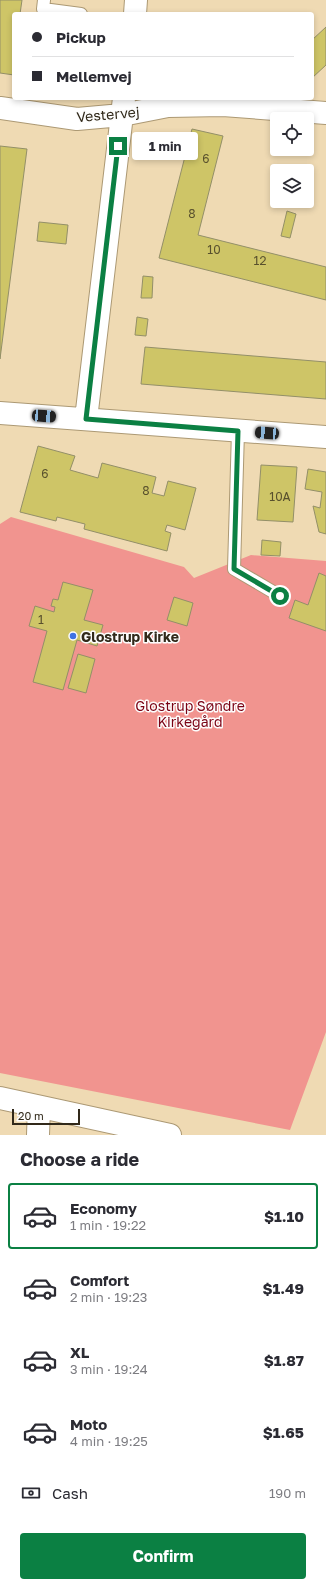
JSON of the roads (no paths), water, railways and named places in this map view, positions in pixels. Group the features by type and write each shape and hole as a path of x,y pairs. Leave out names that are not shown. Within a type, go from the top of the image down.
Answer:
{"street":[{"path":"135,12 136,0"},
{"name":"Vestervej","path":"0,108 77,118 123,107 223,105 321,108"},
{"path":"86,419 123,107"},
{"path":"0,413 326,437"},
{"path":"0,1098 170,1135"},
{"path":"38,1107 38,1135"}],"lane":[{"path":"44,0 43,9 66,12"},
{"path":"238,431 234,569 280,596"}],"place":[{"name":"Glostrup Kirke","path":"73,636"}],"park label":[{"name":"Glostrup Søndre Kirkegård","path":"190,714"}]}
